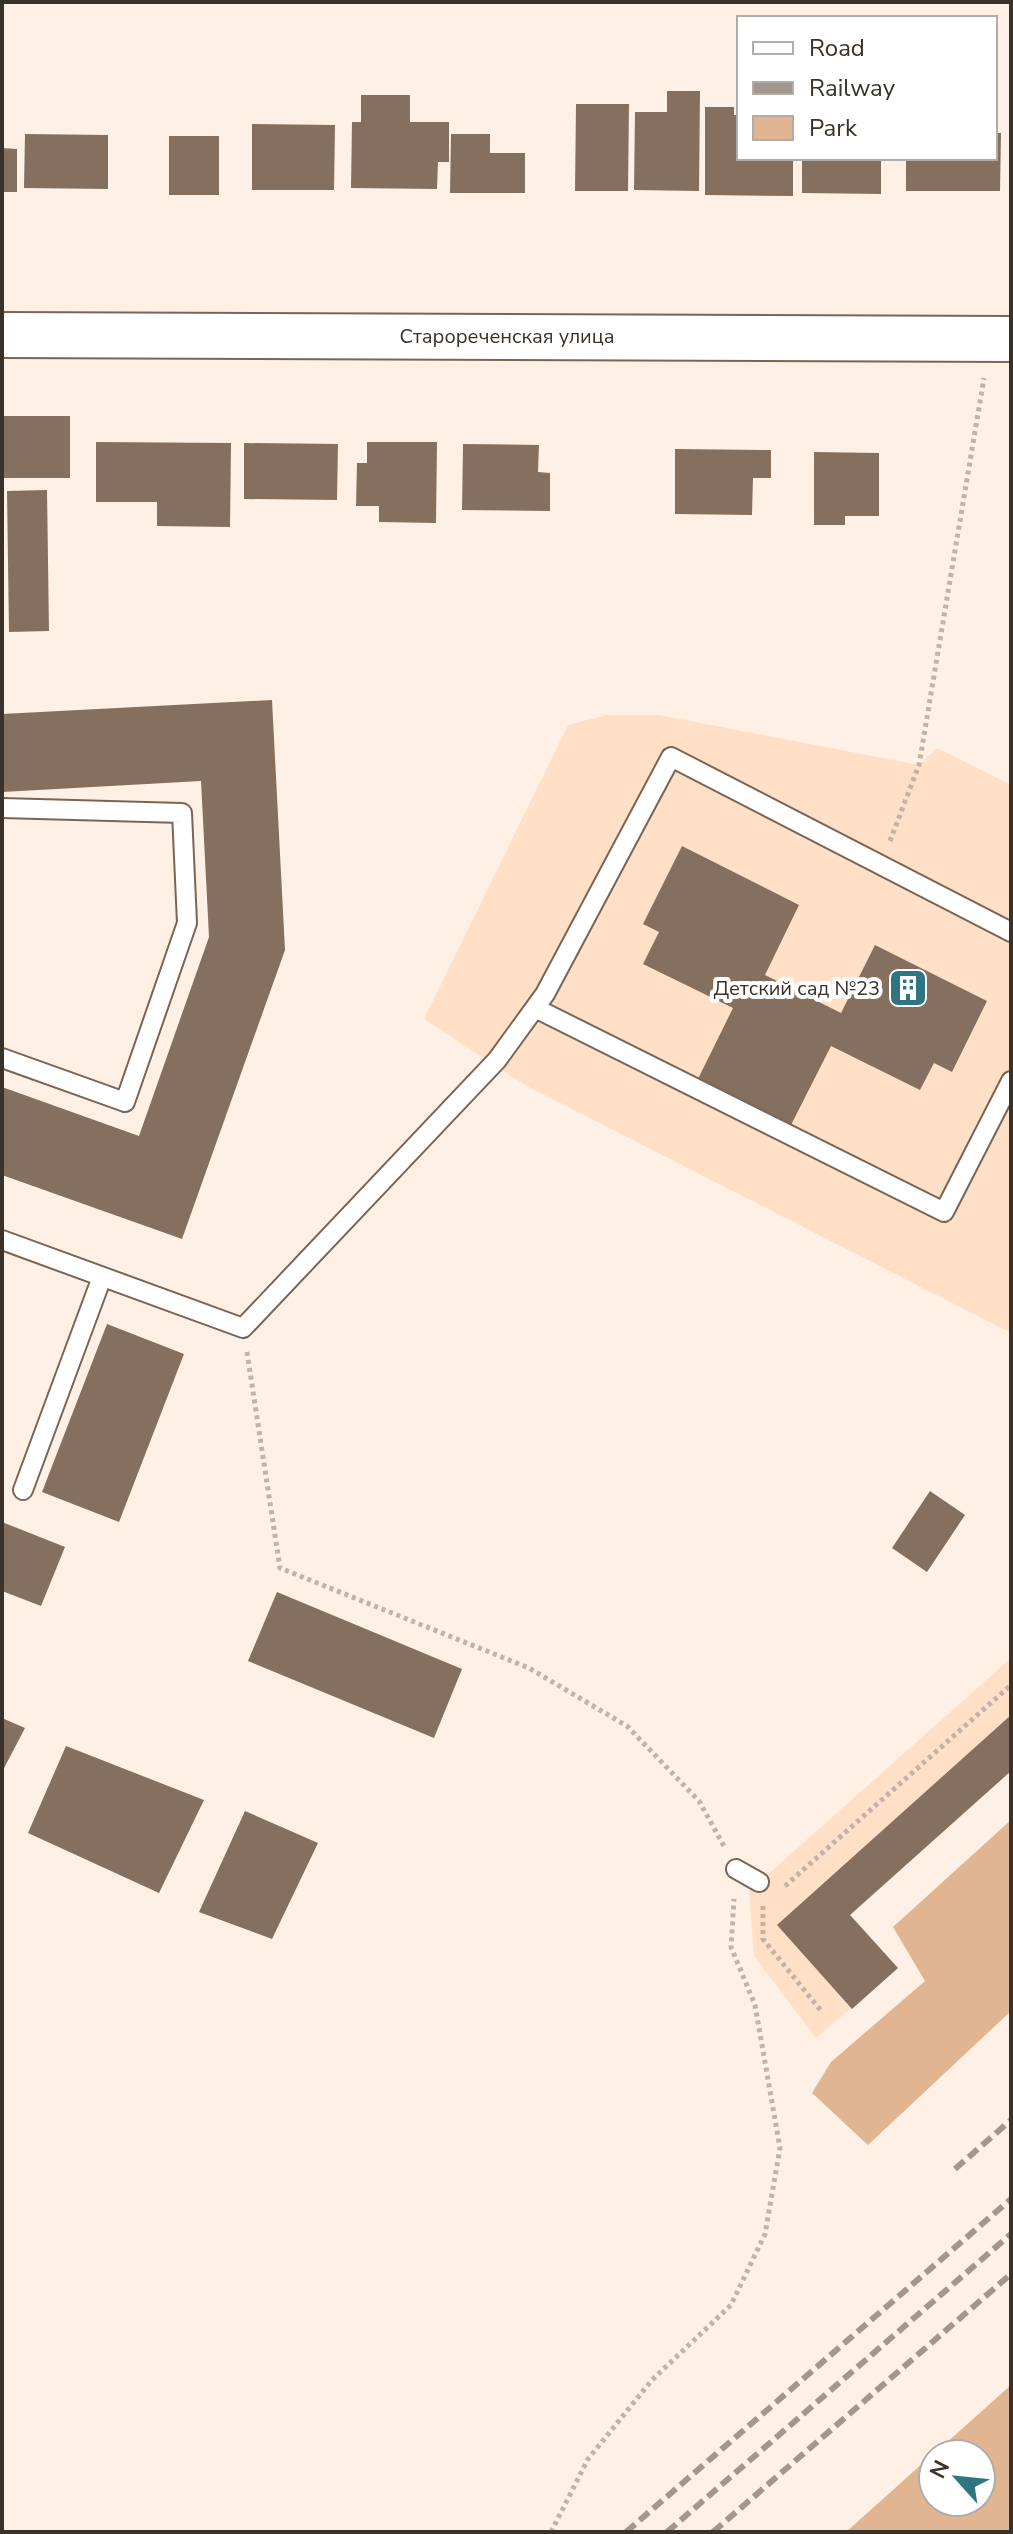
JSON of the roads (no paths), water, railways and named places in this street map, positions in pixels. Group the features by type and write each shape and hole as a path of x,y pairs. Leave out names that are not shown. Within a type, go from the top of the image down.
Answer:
{"street":[{"name":"Старореченская улица","path":"2,335 1001,339"}],"lane":[{"path":"2,1240 243,1328 497,1060 545,994 671,757 1011,932"},
{"path":"2,808 182,813 187,923 125,1102 2,1058"},
{"path":"535,1008 944,1212 1011,1081"},
{"path":"23,1490 102,1277"},
{"path":"736,1869 759,1882"}],"railway":[{"path":"955,2169 1011,2120"},
{"path":"626,2532 1011,2199"},
{"path":"667,2532 1011,2234"},
{"path":"713,2532 1011,2274"}],"place":[{"name":"Детский сад №23","path":"908,988"}]}
